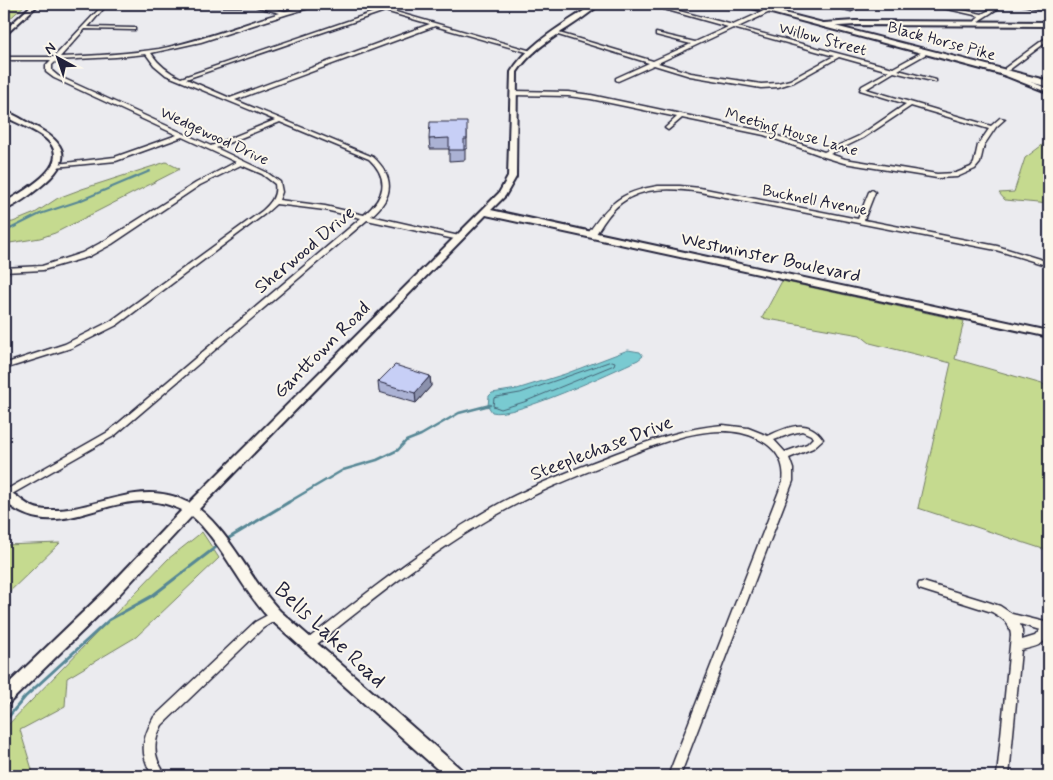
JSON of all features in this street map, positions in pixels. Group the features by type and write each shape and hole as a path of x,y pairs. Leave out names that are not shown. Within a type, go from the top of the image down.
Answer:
{"highway":[{"name":"Black Horse Pike","path":"741,4 1007,69 1049,84"},
{"name":"Black Horse Pike","path":"753,4 770,10"},
{"name":"Black Horse Pike","path":"829,24 1049,84"}],"street":[{"path":"4,34 36,4"},
{"path":"4,59 96,58 148,52 196,42 286,13 321,4"},
{"path":"364,4 433,25 475,34 532,52"},
{"path":"573,4 594,6"},
{"name":"Willow Street","path":"648,4 934,81"},
{"path":"618,79 783,4"},
{"path":"928,4 983,16"},
{"path":"976,23 978,19 1003,4"},
{"path":"1023,4 1049,9"},
{"path":"56,59 105,5 249,5 264,6 286,13"},
{"name":"Ganttown Road","path":"4,698 109,596 191,509 502,194 512,177 514,72 518,63 594,6"},
{"path":"182,79 384,10"},
{"path":"829,24 976,23 1048,25"},
{"path":"230,99 433,25"},
{"path":"84,28 133,29"},
{"path":"557,34 697,75 746,85 768,86 792,81 839,55"},
{"path":"658,34 696,44"},
{"path":"1007,69 1049,38"},
{"name":"Sherwood Drive","path":"4,495 111,434 366,217 379,205 385,194 387,179 380,166 360,153 162,70 148,52"},
{"path":"926,52 864,87 863,90 993,128"},
{"name":"Wedgewood Drive","path":"56,59 48,68 49,72 53,75 269,175 278,183 279,193 275,202"},
{"name":"Meeting House Lane","path":"514,94 575,94 771,135 823,155 849,162 917,174 941,176 957,175 975,167 981,145 1002,119"},
{"path":"823,155 861,136 910,104"},
{"path":"4,113 52,140 59,150 57,166 42,182 4,207"},
{"path":"668,128 680,116"},
{"path":"212,148 281,120"},
{"path":"57,166 116,159 182,135"},
{"path":"4,270 43,268 85,255 109,242 202,181 241,162"},
{"name":"Bucknell Avenue","path":"591,235 612,208 624,198 641,192 671,188 700,190 997,248 1049,264"},
{"path":"860,221 872,192"},
{"path":"4,367 68,346 114,323 275,202 313,206 459,238"},
{"name":"Westminster Boulevard","path":"486,212 1048,334"},
{"path":"1048,334 1049,318"},
{"path":"674,776 788,480 789,469 784,456 814,444 818,439 810,430 798,428 767,440"},
{"name":"Steeplechase Drive","path":"308,644 452,538 490,513 548,484 652,443 698,431 734,429 745,431 767,440 784,456"},
{"path":"4,495 26,510 48,514 80,511 148,496 161,497 178,502 191,509"},
{"name":"Bells Lake Road","path":"191,509 221,543 256,594 275,616 457,776"},
{"path":"923,586 1008,616 1047,627 1042,638 1028,644 1016,646"},
{"path":"160,776 151,762 148,752 150,738 158,721 259,625 275,616"},
{"path":"1003,776 1017,629 1008,616"}],"green space":[{"path":"4,4 26,4 4,24"},
{"path":"1049,140 1049,204 1005,200 999,193 1014,192 1025,158"},
{"path":"166,162 180,169 55,233 40,238 4,244 4,223 13,222 35,213 58,198"},
{"path":"782,281 964,321 955,359 1049,386 1049,551 918,508 951,363 870,343 860,335 762,318"},
{"path":"202,532 219,558 136,637 67,678 65,706 20,730 34,776 4,776 4,729 168,559"},
{"path":"60,543 4,597 4,545"}],"water":[{"path":"628,350 640,352 643,356 638,360 541,402 503,412 492,412 488,406 489,396 492,393 517,389 565,374"}],"building":[{"path":"430,122 467,122 467,139 464,139 464,150 449,150 449,138 429,139"},
{"path":"395,365 430,376 415,393 378,382"}],"waterway":[{"path":"4,232 40,214 79,201 150,171"},
{"path":"287,503 343,470 377,460 398,450 406,441 421,435 459,413 490,405"},
{"path":"224,541 289,502"},
{"path":"4,722 25,697 109,620 152,596 220,544"}]}
